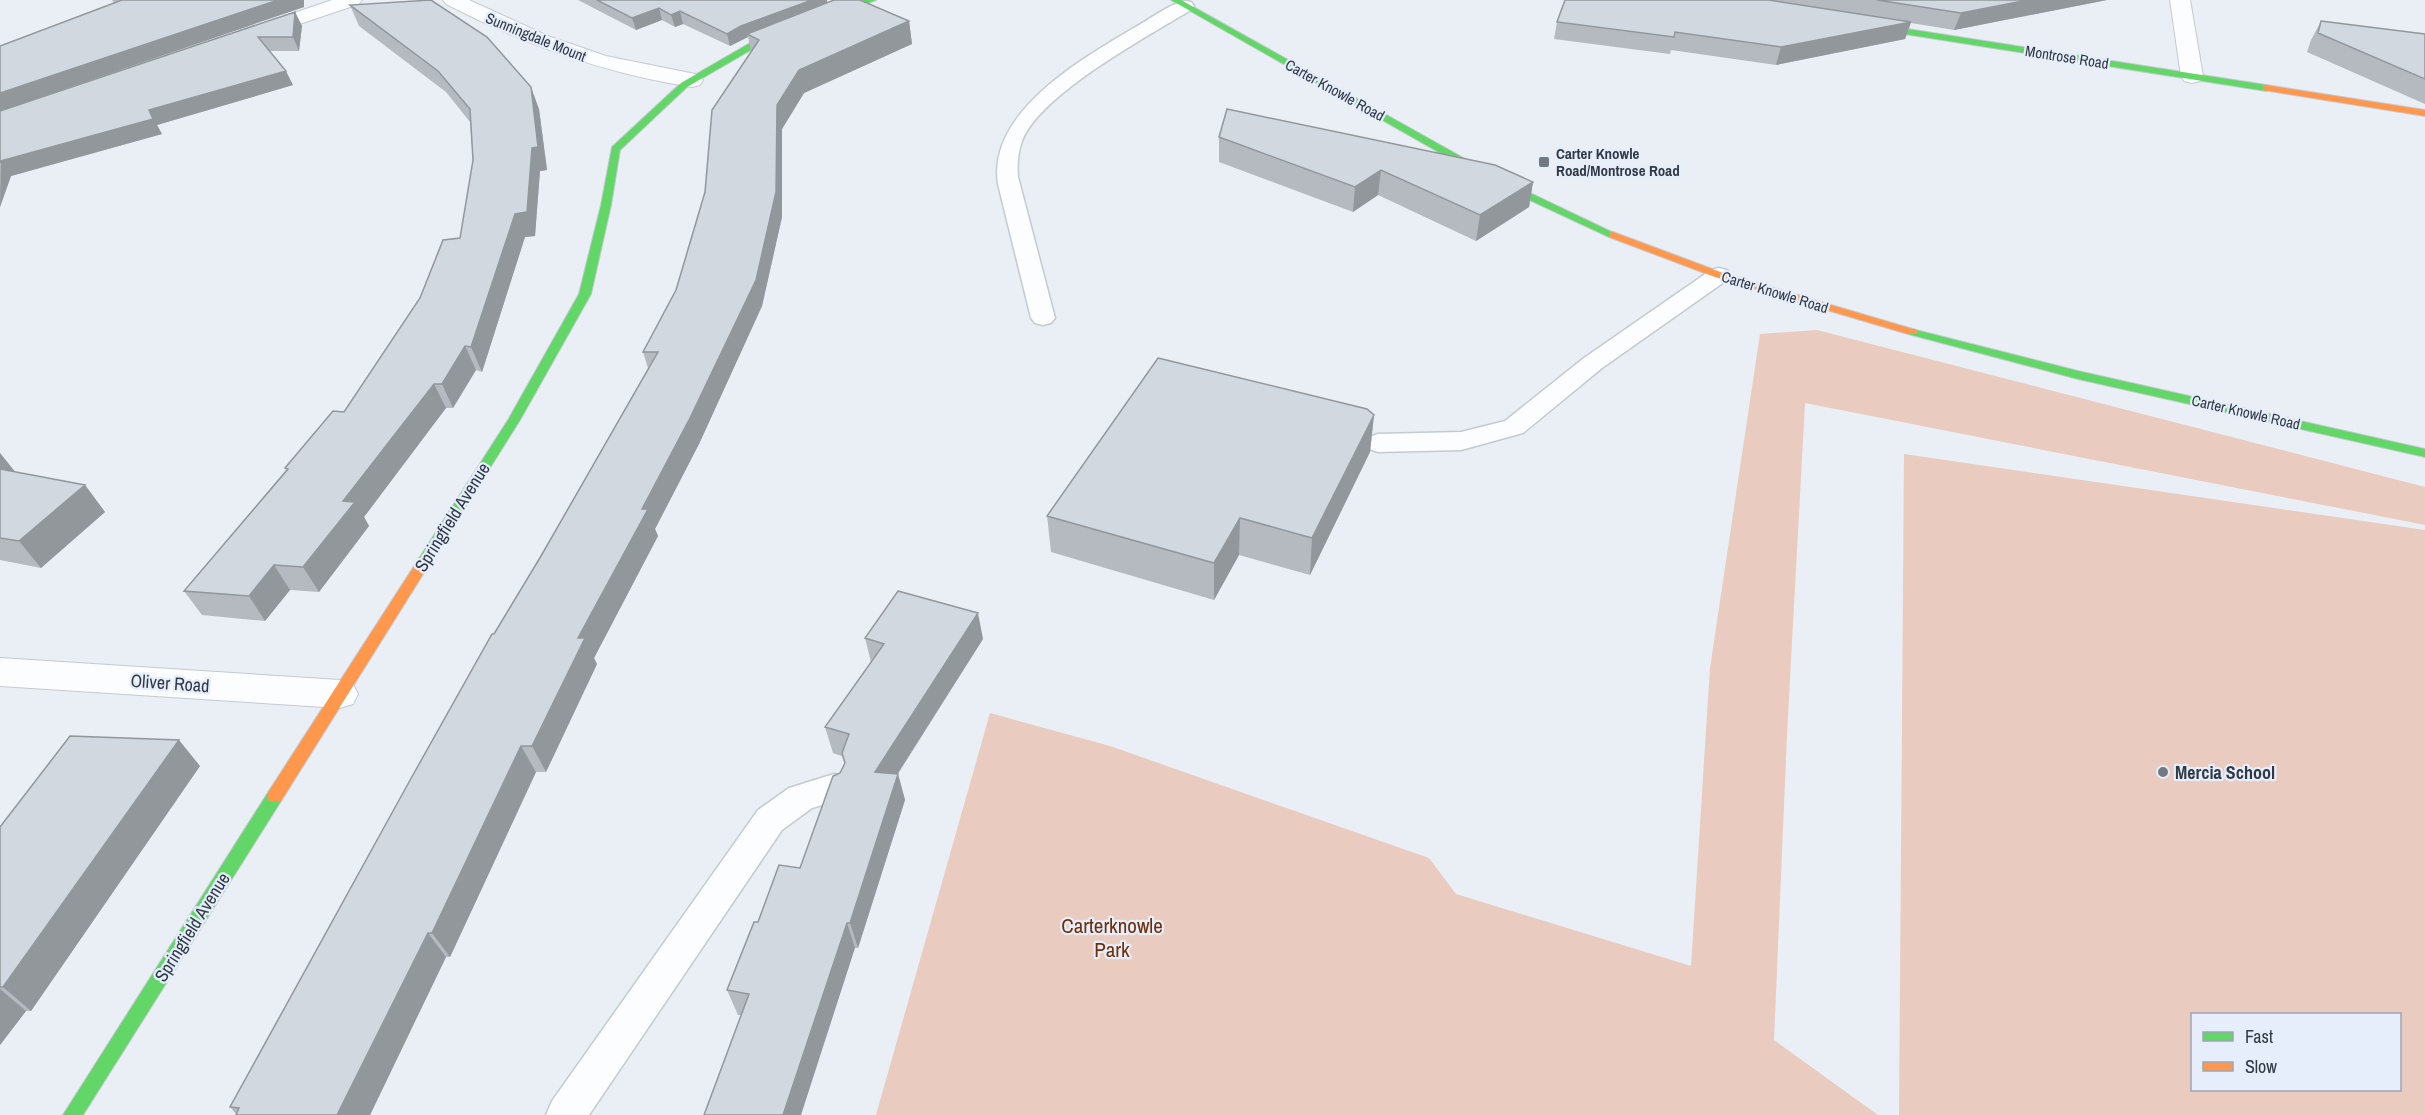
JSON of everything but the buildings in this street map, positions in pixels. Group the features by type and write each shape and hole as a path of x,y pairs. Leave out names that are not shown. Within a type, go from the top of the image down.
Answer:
{"street":[{"path":"238,39 352,0"},
{"name":"Sunningdale Mount","path":"453,0 554,48 596,62 650,74 692,80"},
{"name":"Springfield Avenue","path":"72,1115 514,420 585,294 606,205 615,149 692,80 753,45 872,0"},
{"path":"2180,0 2192,76"},
{"name":"Carter Knowle Road","path":"1180,3 1497,181 1615,236 1719,276 1869,321 2078,375 2425,453"},
{"name":"Montrose Road","path":"1846,22 2425,113"},
{"name":"Oliver Road","path":"0,672 340,694"}],"lane":[{"path":"1043,318 1008,187 1006,162 1009,143 1025,118 1059,86 1180,3"},
{"path":"1378,443 1461,441 1514,427 1593,363 1719,276"},
{"path":"566,1115 770,820 801,798 834,788"}],"green space":[{"name":"Carterknowle Park","path":"1817,330 2425,487 2425,525 1805,403 1787,735 1774,1040 1878,1115 876,1115 990,713 1110,746 1429,858 1456,894 1691,966 1710,668 1760,334"},
{"name":"Mercia School","path":"1904,454 2425,530 2425,1115 1899,1115"}],"traffic: fast":[{"path":"425,560 514,420 585,294 606,205 615,149 684,85 753,45 872,0"},
{"path":"1175,0 1497,181 1613,235"},
{"path":"1863,25 2266,88"},
{"path":"1912,332 2078,375 2425,453"},
{"path":"72,1115 275,796"}],"traffic: slow":[{"path":"2266,88 2425,113"},
{"path":"1613,235 1719,275 1912,332"},
{"path":"275,796 425,560"}],"place":[{"name":"Carter Knowle Road/Montrose Road","path":"1544,162"},
{"name":"Mercia School","path":"2163,772"}]}
